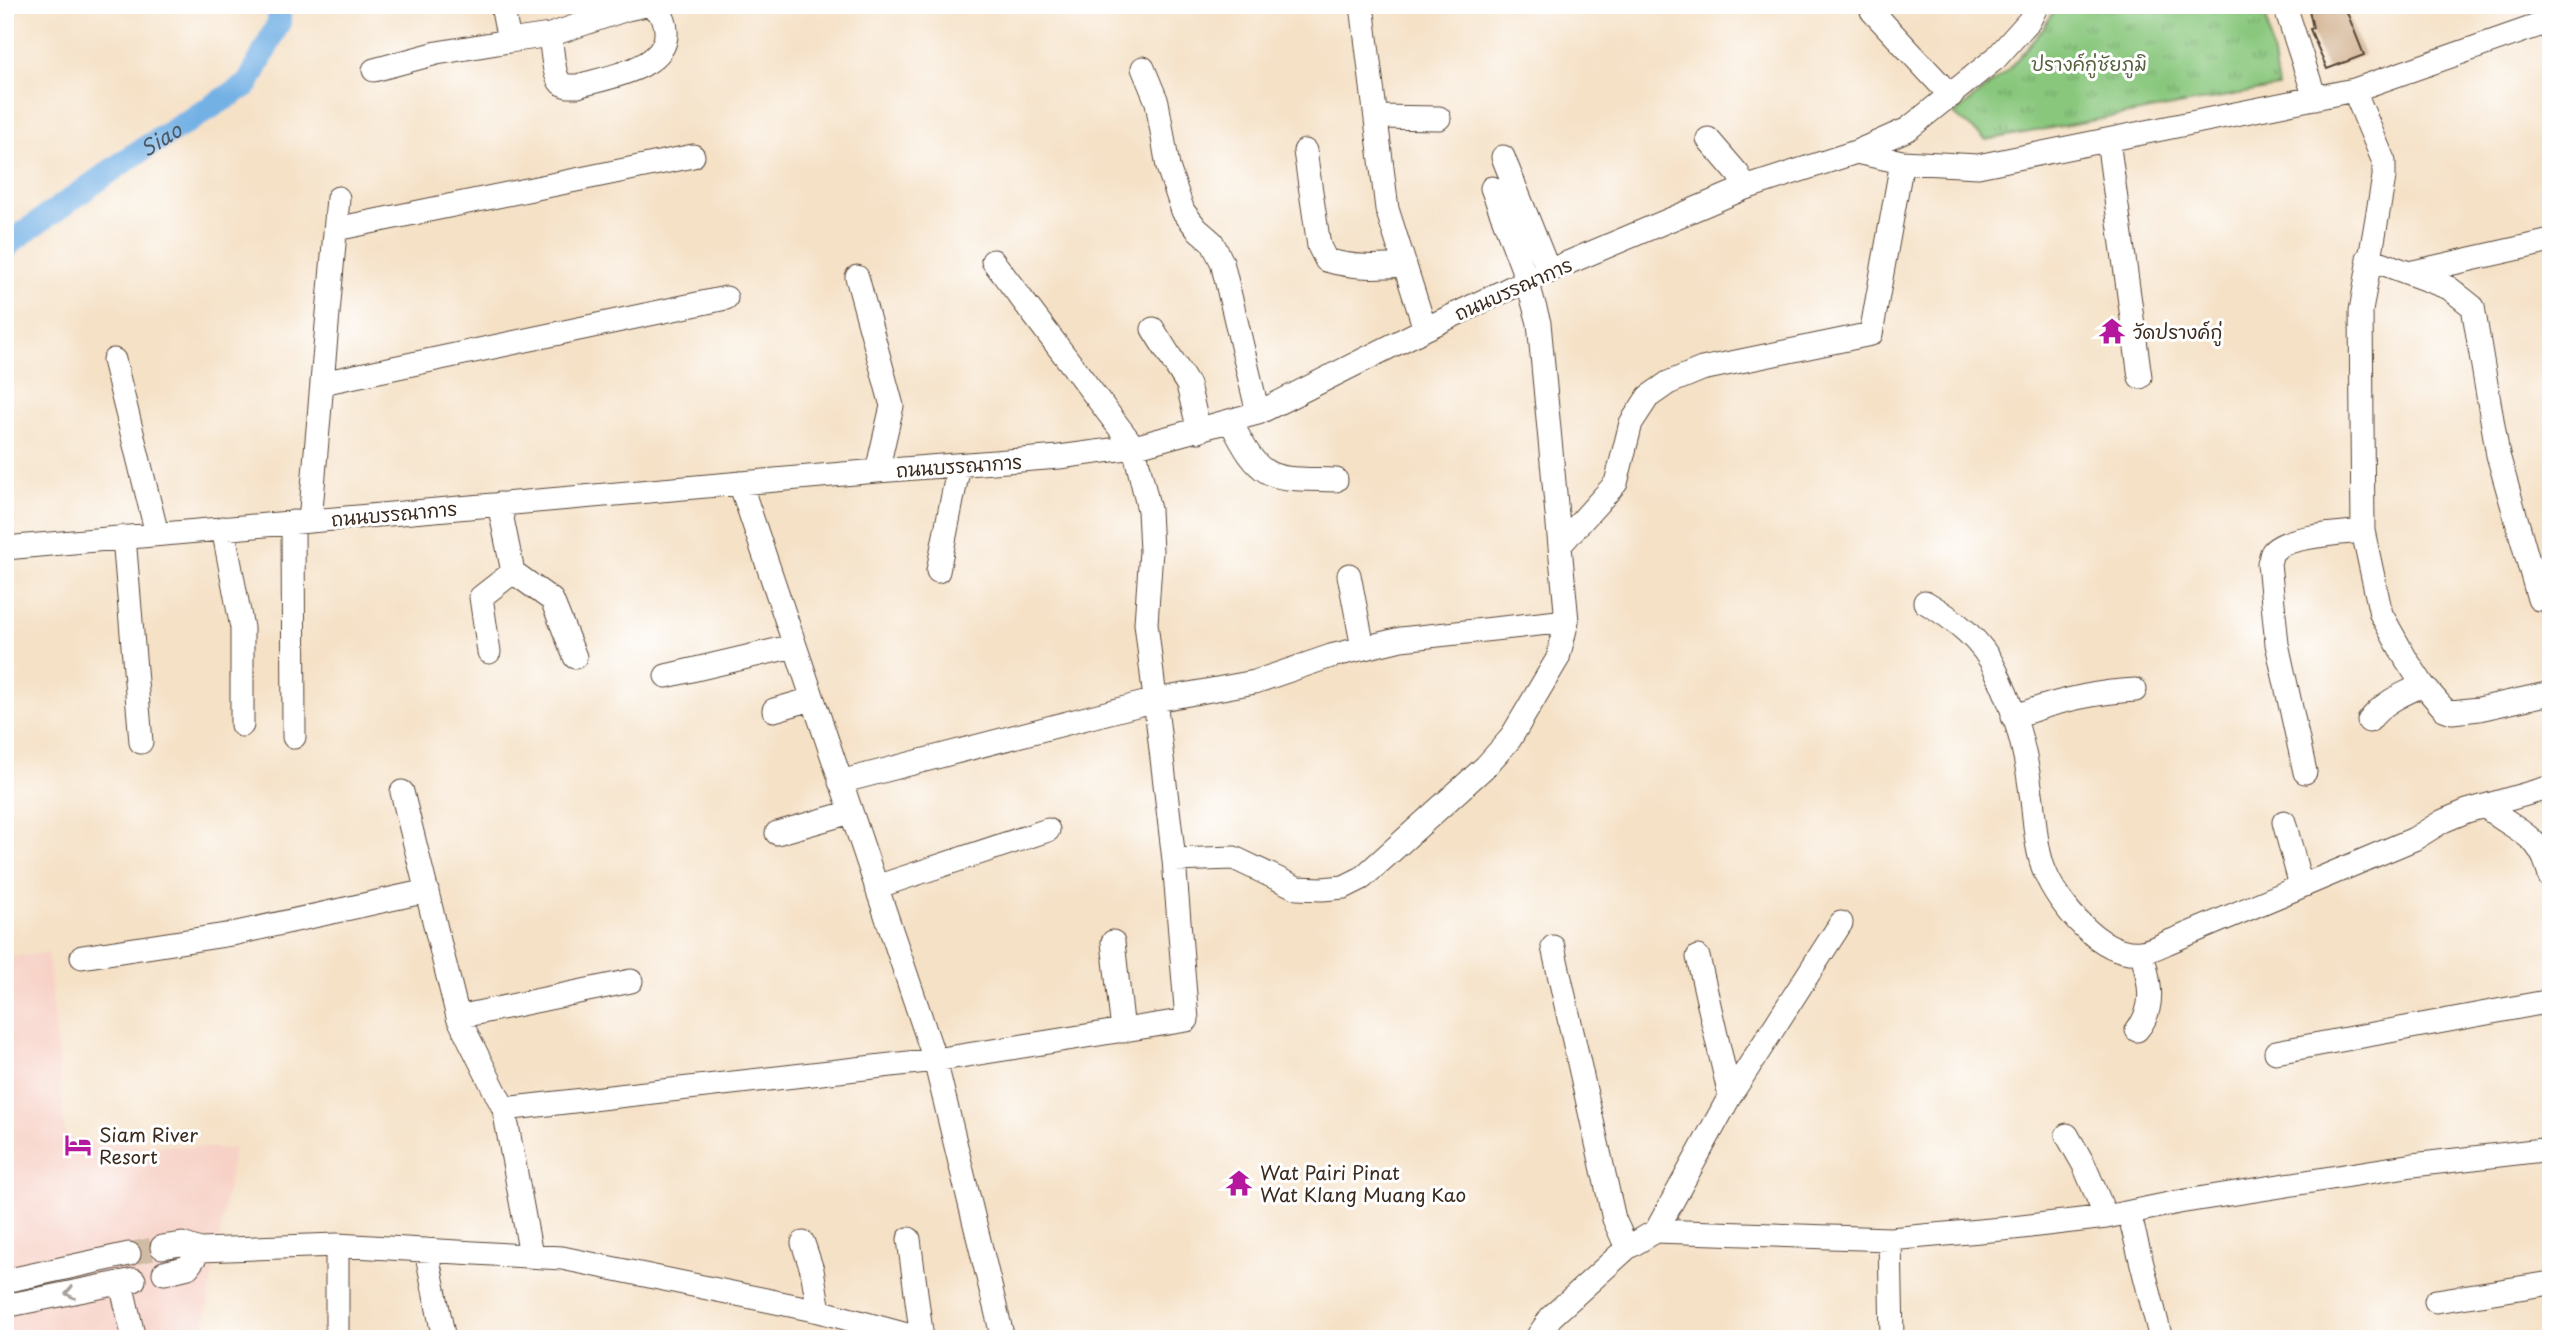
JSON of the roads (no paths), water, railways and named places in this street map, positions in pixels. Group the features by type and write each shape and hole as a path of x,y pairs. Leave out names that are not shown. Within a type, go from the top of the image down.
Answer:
{"street":[{"path":"502,5 509,41"},
{"path":"374,70 437,53 550,35 626,9 647,5 657,10 664,18 666,35 661,51 650,62 578,86 567,86 559,82 556,74 550,35"},
{"path":"1362,5 1387,209 1425,328"},
{"name":"ถนนบรรณาการ","path":"5,548 1059,457 1134,447 1231,422 1258,413 1425,328 1527,280 1745,187 1856,152 1908,129 1996,58 2029,22 2037,5"},
{"path":"2287,5 2315,98"},
{"path":"1872,11 1951,96"},
{"path":"1856,152 1902,162 1978,166 2354,90 2551,21"},
{"path":"1143,68 1157,102 1168,167 1183,211 1212,242 1222,262 1258,413"},
{"path":"2354,90 2384,162 2384,177 2361,311 2363,531 2381,614 2423,685 2444,709 2452,712 2479,709 2551,693"},
{"path":"1376,117 1439,118"},
{"path":"1708,139 1738,174 1745,187"},
{"path":"2108,140 2140,377"},
{"path":"1305,151 1319,246 1326,260 1345,266 1405,265"},
{"path":"335,229 693,156"},
{"path":"1503,157 1549,272"},
{"path":"1561,544 1616,483 1631,423 1648,397 1668,383 1702,369 1871,334 1902,162"},
{"path":"1174,860 1234,858 1297,888 1344,887 1362,878 1486,766 1510,739 1558,658 1567,621 1539,323 1527,280 1492,188"},
{"path":"294,737 301,522 322,383 338,198"},
{"path":"2409,273 2551,241"},
{"path":"2368,258 2449,288 2473,307 2498,455 2539,598"},
{"path":"503,1108 935,1060 1187,1020 1174,860 1146,623 1151,551 1149,510 1134,447 993,261"},
{"path":"858,277 892,406 877,471"},
{"path":"322,383 726,298"},
{"path":"1153,329 1188,385 1199,430"},
{"path":"114,360 157,534"},
{"path":"1231,422 1247,455 1263,472 1286,479 1336,480"},
{"path":"938,571 959,465"},
{"path":"740,483 935,1060 1003,1339"},
{"path":"499,504 513,572 552,600 575,657"},
{"path":"223,528 242,628 242,725"},
{"path":"2305,772 2277,644 2269,563 2272,553 2278,548 2308,537 2363,531"},
{"path":"124,537 141,742"},
{"path":"489,652 481,597 513,572"},
{"path":"1349,575 1363,649"},
{"path":"1925,602 1949,617 1978,641 1996,670 2014,717 2031,789 2044,870 2061,903 2092,934 2113,947 2129,952 2142,953 2414,839 2443,821 2551,787"},
{"path":"840,782 1156,700 1255,682 1331,656 1413,638 1567,621"},
{"path":"666,677 794,646"},
{"path":"2369,721 2376,711 2386,704 2423,685"},
{"path":"2014,717 2053,702 2135,690"},
{"path":"774,710 812,699"},
{"path":"402,792 458,1017 503,1108 531,1255"},
{"path":"2485,806 2503,822 2535,841 2546,858 2550,877"},
{"path":"777,833 851,812"},
{"path":"2284,822 2301,886"},
{"path":"876,887 1048,830"},
{"path":"82,957 232,934 427,891"},
{"path":"1536,1339 1551,1317 1627,1248 1656,1231 1730,1097 1841,923"},
{"path":"1113,942 1123,1031"},
{"path":"1553,947 1614,1219 1627,1248"},
{"path":"2137,1030 2146,1019 2150,1005 2149,981 2142,953"},
{"path":"1698,957 1730,1097"},
{"path":"458,1017 631,981"},
{"path":"2276,1052 2551,1001"},
{"path":"2067,1135 2118,1215 2161,1339"},
{"path":"1656,1231 1890,1239 2118,1215 2179,1202 2386,1169 2551,1149"},
{"path":"162,1247 182,1244 200,1250 337,1245 562,1258 819,1311 922,1339 909,1239"},
{"path":"1890,1239 1892,1339"},
{"path":"803,1243 812,1270 819,1311"},
{"path":"337,1245 337,1339"},
{"path":"164,1273 188,1267 200,1250"},
{"path":"426,1250 443,1339"},
{"path":"5,1281 129,1254"},
{"path":"5,1306 127,1282 134,1339"},
{"path":"2435,1301 2551,1283"}],"waterway":[{"name":"Siao","path":"5,249 12,241 132,156 248,84 279,22 279,5"}],"tunnel":[{"path":"129,1254 162,1247"}],"place":[{"name":"วัดปรางค์กู่","path":"2112,331"},
{"name":"Siam River Resort","path":"78,1145"},
{"name":"Wat Pairi Pinat Wat Klang Muang Kao","path":"1239,1183"}],"park label":[{"name":"ปรางค์กู่ชัยภูมิ","path":"2089,63"}]}
